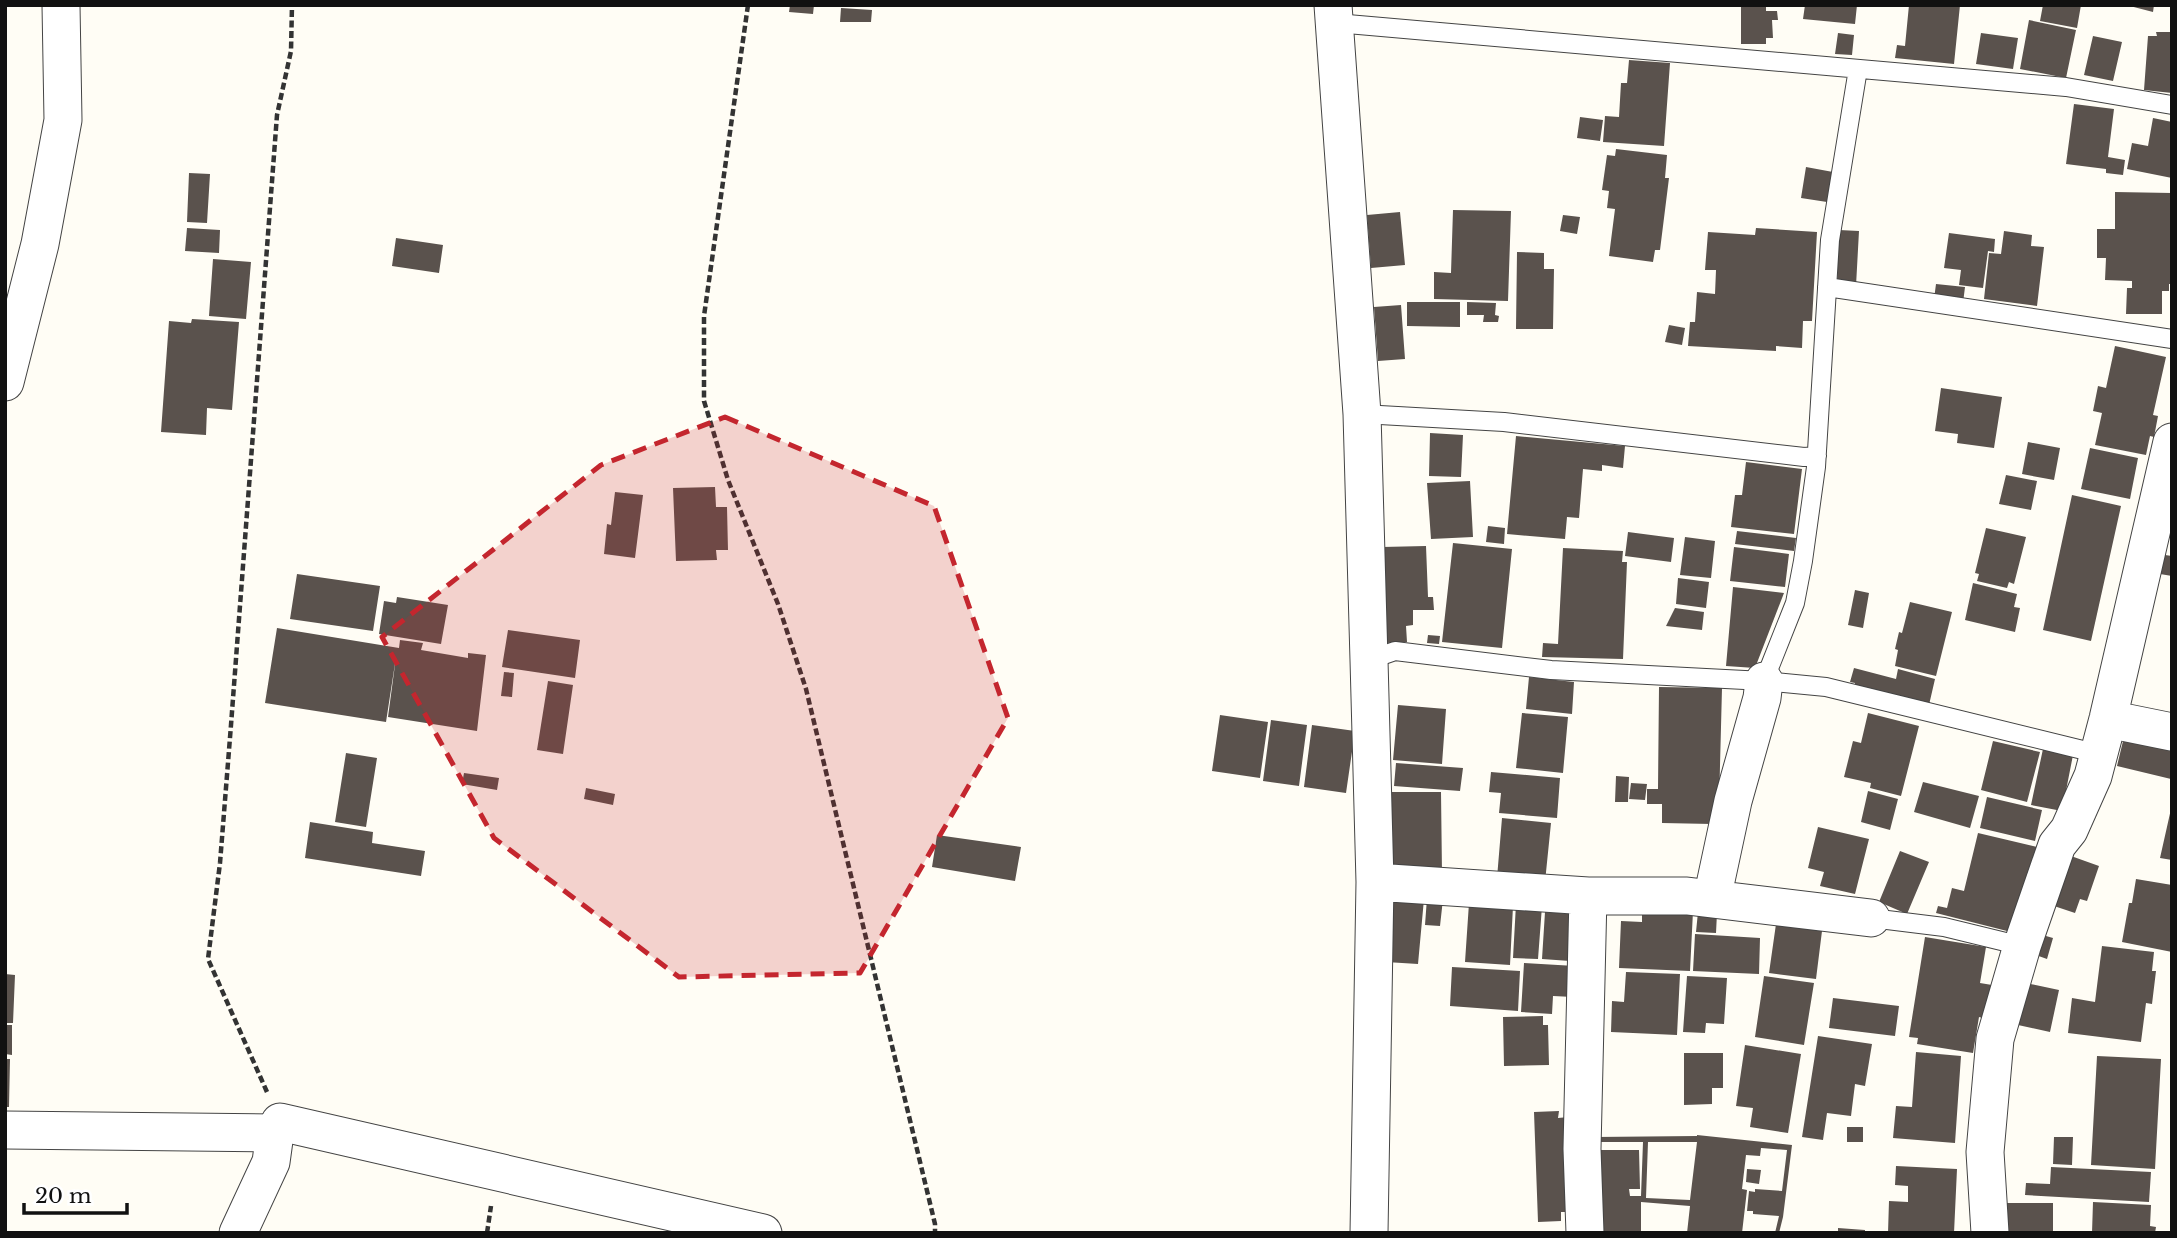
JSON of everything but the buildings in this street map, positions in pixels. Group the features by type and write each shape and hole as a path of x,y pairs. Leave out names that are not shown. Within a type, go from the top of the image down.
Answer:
{"street":[{"path":"5,382 40,244 63,120 61,5"},
{"path":"1335,14 1362,414 1369,660 1375,882 1369,1233"},
{"path":"1990,1233 1985,1152 1995,1039 2022,946 2057,845 2069,830 2093,776 2172,442"},
{"path":"1712,899 1732,801 1762,698 1763,681"},
{"path":"2108,719 2172,732"},
{"path":"1375,882 1588,895 1687,896 1871,918"},
{"path":"1585,1233 1582,1149 1588,895"},
{"path":"238,1233 271,1162 277,1127"},
{"path":"5,1130 277,1127 763,1233"}],"lane":[{"path":"1335,14 1858,69 2066,87 2172,105"},
{"path":"1763,681 1795,603 1803,561 1817,456 1835,204 1858,69"},
{"path":"1827,287 2172,339"},
{"path":"1362,414 1504,422 1804,457 1817,456"},
{"path":"1369,660 1395,651 1551,670 1763,681 1826,687 2099,754"},
{"path":"1871,918 1944,927 2022,946"}],"path":[{"path":"277,1127 208,959 230,739 277,115 291,51 292,5"},
{"path":"748,5 705,316 704,401 728,480 778,604 806,689 935,1233"}],"highlighted area":[{"path":"725,417 934,506 1008,718 860,973 679,977 494,838 382,637 601,465"}]}
